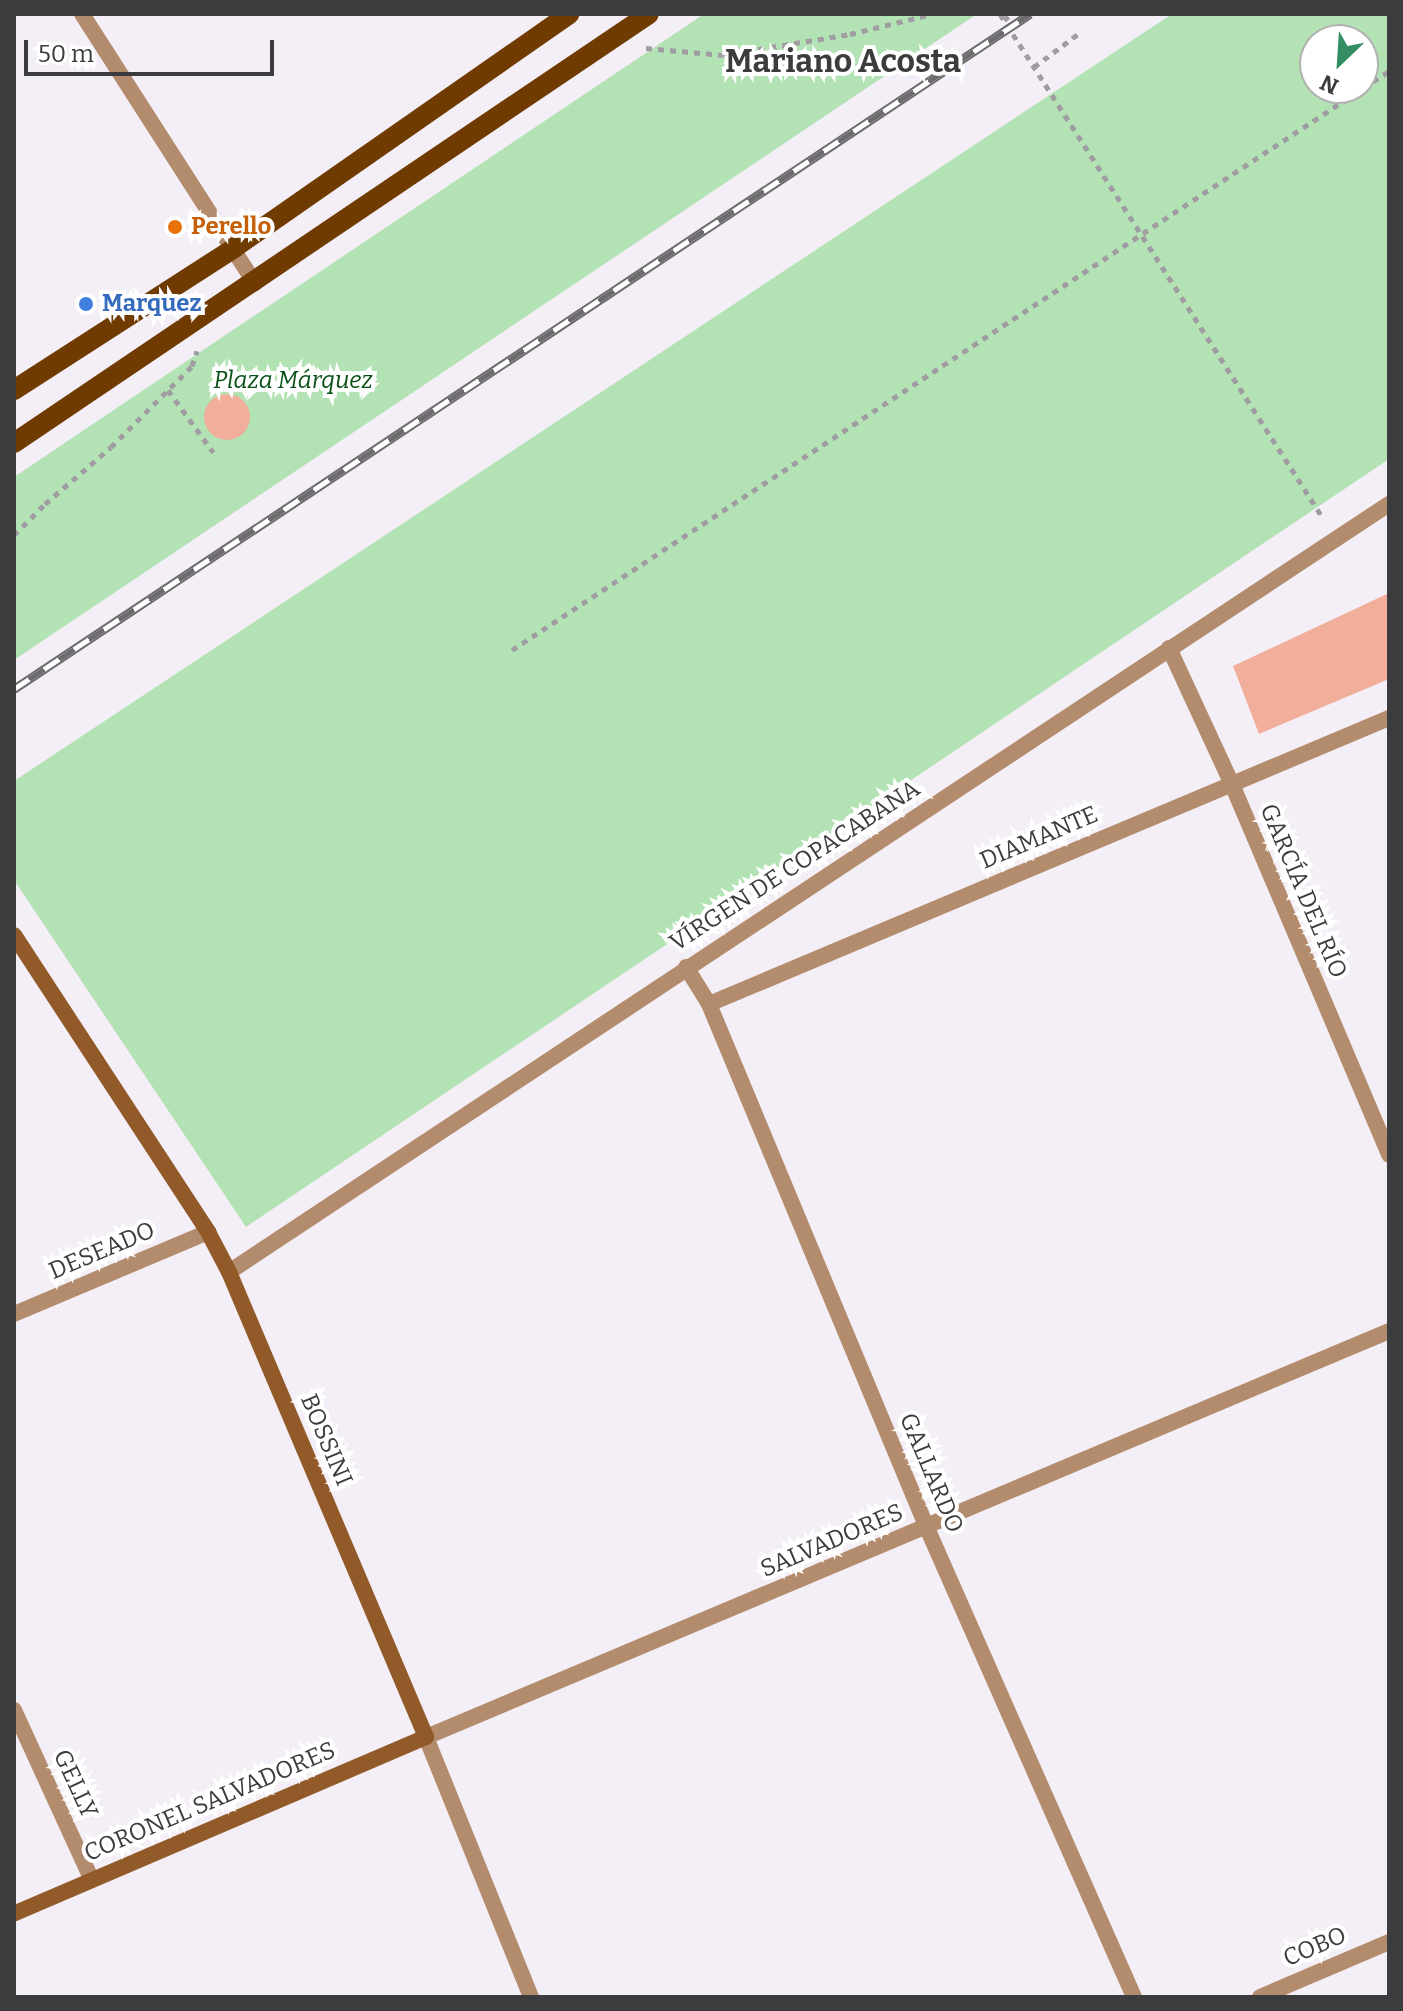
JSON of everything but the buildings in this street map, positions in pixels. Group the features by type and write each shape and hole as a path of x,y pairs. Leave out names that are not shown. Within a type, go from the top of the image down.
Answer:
{"main road":[{"path":"14,390 234,248 569,14"},
{"path":"14,443 649,14"},
{"name":"BOSSINI","path":"14,935 208,1232 229,1272 426,1737"},
{"name":"CORONEL SALVADORES","path":"14,1914 91,1878 426,1737"}],"street":[{"path":"82,14 255,283"},
{"name":"VÍRGEN DE COPACABANA","path":"229,1272 1389,504"},
{"name":"GARCÍA DEL RÍO","path":"1169,648 1231,782 1389,1155"},
{"name":"DIAMANTE","path":"709,1004 1389,718"},
{"name":"GALLARDO","path":"686,967 709,1004 927,1528 1134,1997"},
{"name":"DESEADO","path":"14,1314 208,1232"},
{"name":"SALVADORES","path":"426,1737 1389,1331"},
{"name":"GELLY","path":"14,1710 91,1878"},
{"name":"BOSSINI","path":"426,1737 531,1997"},
{"name":"COBO","path":"1260,1997 1389,1942"}],"path":[{"path":"606,44 723,55 850,34 932,14"},
{"path":"1011,14 1002,17 1337,539"},
{"path":"1034,67 1078,34"},
{"path":"512,650 1339,104"},
{"path":"14,535 111,447 192,366 211,312"},
{"path":"168,390 213,452"}],"green space":[{"name":"Plaza Márquez","path":"704,14 977,14 14,660 14,477"},
{"path":"1172,14 1389,14 1389,459 246,1227 14,880 14,781"}],"railway":[{"path":"14,689 1030,14"}],"place":[{"name":"Perello","path":"175,227"},
{"name":"Marquez","path":"86,304"}],"district":[{"name":"Mariano Acosta","path":"843,61"}]}
